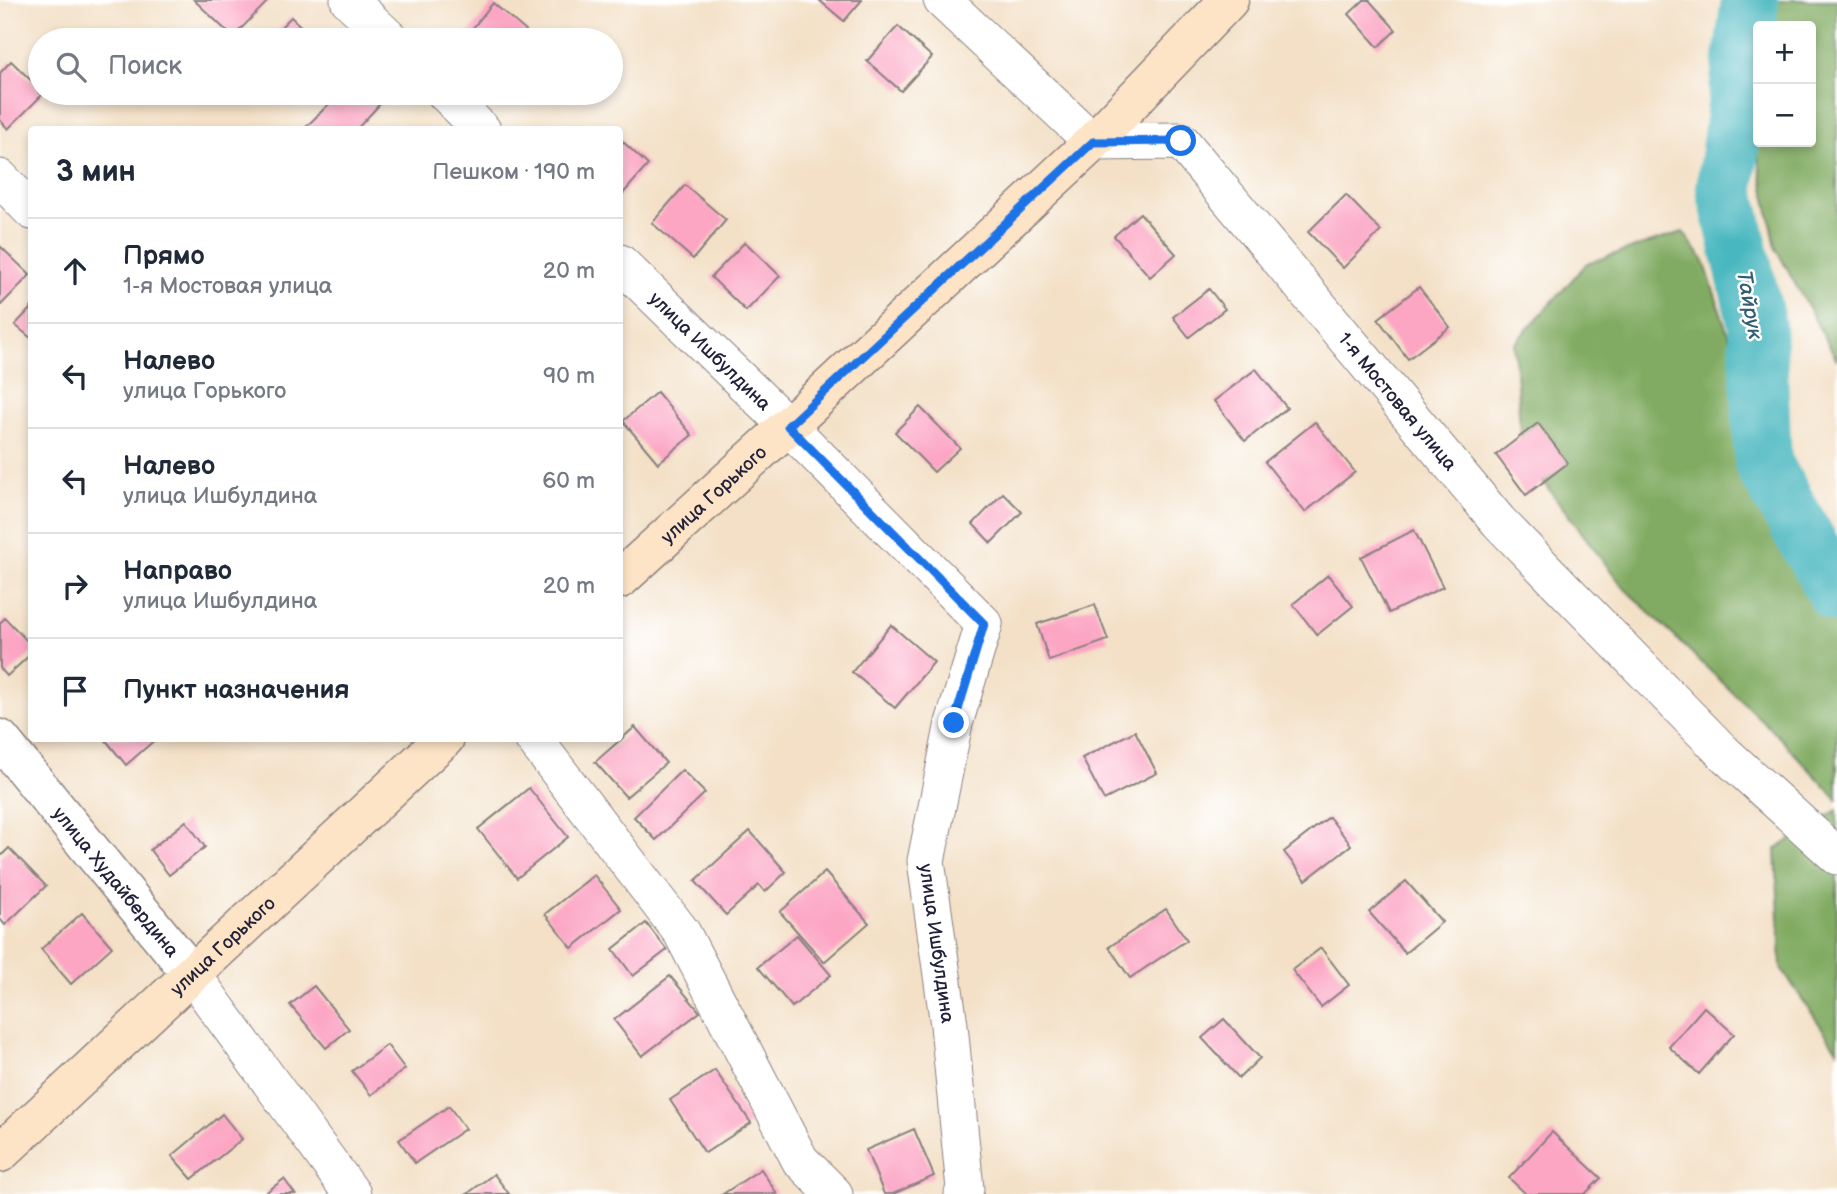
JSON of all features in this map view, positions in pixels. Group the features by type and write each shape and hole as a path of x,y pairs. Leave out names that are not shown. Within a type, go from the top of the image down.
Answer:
{"main road":[{"name":"улица Горького","path":"623,576 1093,142 1229,0"},
{"name":"улица Горького","path":"0,1153 441,742"}],"street":[{"path":"349,0 378,28"},
{"path":"942,0 1093,142"},
{"path":"457,105 478,126"},
{"name":"1-я Мостовая улица","path":"1093,142 1181,141 1499,522 1724,753 1837,856"},
{"path":"0,178 28,207"},
{"name":"улица Ишбулдина","path":"623,265 788,426 984,624 954,723 926,861 949,1025 965,1189 963,1194"},
{"name":"улица Худайбердина","path":"0,739 191,973 352,1194"},
{"path":"536,742 682,933 800,1160 834,1194"}],"green space":[{"path":"1763,0 1837,0 1837,360 1776,249 1756,147 1816,147 1816,21 1761,21"},
{"path":"1753,77 1753,131 1749,110"},
{"path":"1683,232 1704,261 1744,384 1760,487 1837,623 1837,799 1778,736 1624,588 1522,454 1514,344 1587,263"},
{"path":"1837,810 1837,1050 1781,968 1776,849"}],"building":[{"path":"194,0 269,0 242,28 224,28"},
{"path":"819,0 862,0 844,21"},
{"path":"1364,0 1369,0 1396,30 1378,47 1349,14"},
{"path":"493,3 522,28 473,28"},
{"path":"291,17 302,28 280,28"},
{"path":"898,26 932,57 901,91 867,61"},
{"path":"11,61 28,77 28,105 32,105 8,129 0,120 0,73"},
{"path":"328,105 379,105 360,126 307,126"},
{"path":"623,142 648,165 623,194"},
{"path":"685,185 726,220 693,259 652,223"},
{"path":"1346,195 1381,231 1343,268 1308,232"},
{"path":"1140,213 1176,254 1150,277 1114,236"},
{"path":"745,242 780,276 746,311 711,277"},
{"path":"0,246 28,273 28,277 0,306"},
{"path":"1419,287 1450,327 1408,359 1378,319"},
{"path":"1209,289 1225,309 1189,337 1173,317"},
{"path":"28,311 28,336 15,325"},
{"path":"1256,369 1287,408 1245,441 1214,401"},
{"path":"657,392 692,435 658,463 623,421"},
{"path":"920,407 960,448 934,472 895,432"},
{"path":"1315,422 1355,472 1305,512 1265,462"},
{"path":"1538,423 1568,463 1526,495 1496,455"},
{"path":"1003,493 1022,512 991,543 973,524"},
{"path":"1414,530 1443,587 1389,613 1361,557"},
{"path":"1328,575 1353,606 1317,635 1293,604"},
{"path":"1095,605 1108,640 1049,661 1037,624"},
{"path":"5,618 28,642 28,657 7,676 0,668 0,623"},
{"path":"891,625 934,662 895,708 852,672"},
{"path":"635,727 666,763 626,797 595,762 618,742 623,742 623,738"},
{"path":"1135,731 1157,773 1104,800 1082,758"},
{"path":"107,742 152,742 126,765"},
{"path":"682,770 705,793 656,840 634,817"},
{"path":"529,788 568,837 517,878 478,829"},
{"path":"1329,817 1351,845 1306,880 1284,852"},
{"path":"186,821 205,847 169,875 150,850"},
{"path":"750,831 786,872 765,892 759,885 726,915 695,881"},
{"path":"9,848 46,886 5,925 0,919 0,857"},
{"path":"825,872 869,923 824,962 780,912"},
{"path":"594,875 621,909 572,948 545,914"},
{"path":"1406,881 1442,922 1405,953 1369,912"},
{"path":"1166,909 1187,940 1130,978 1109,947"},
{"path":"82,913 112,947 71,984 41,949"},
{"path":"646,923 667,950 633,976 613,949"},
{"path":"797,935 831,975 792,1007 758,967"},
{"path":"1321,948 1349,985 1321,1007 1292,970"},
{"path":"670,976 700,1012 642,1056 614,1020"},
{"path":"314,986 349,1029 326,1048 290,1005"},
{"path":"1704,1007 1734,1034 1699,1074 1669,1047"},
{"path":"1224,1019 1260,1058 1239,1078 1202,1038"},
{"path":"387,1045 405,1069 371,1095 352,1071"},
{"path":"715,1070 751,1123 705,1153 670,1100"},
{"path":"449,1106 465,1129 415,1163 399,1140"},
{"path":"222,1114 242,1139 192,1179 172,1156"},
{"path":"914,1129 934,1176 893,1194 884,1194 866,1150"},
{"path":"1552,1132 1601,1178 1585,1194 1526,1194 1509,1178"},
{"path":"761,1169 777,1194 723,1194"},
{"path":"494,1174 509,1194 467,1194"},
{"path":"284,1179 295,1194 264,1194"}],"waterway":[{"name":"Тайрук","path":"1750,0 1725,188 1757,325 1763,463 1837,594"}],"route":[{"path":"954,723 984,624 788,426 1093,142 1181,141"}]}
